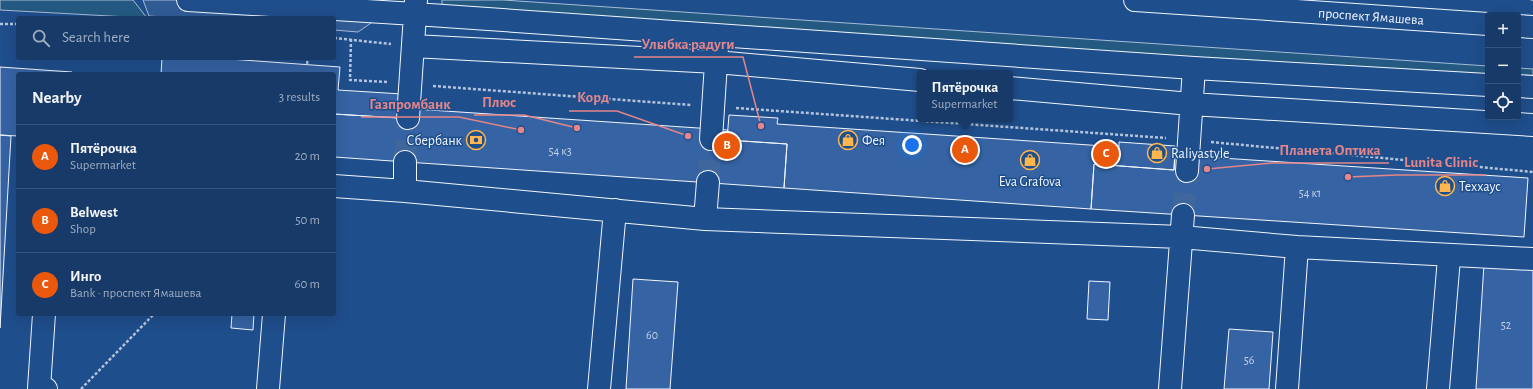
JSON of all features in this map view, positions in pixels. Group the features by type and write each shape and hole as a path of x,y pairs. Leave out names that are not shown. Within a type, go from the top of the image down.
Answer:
{"main road":[{"path":"188,0 415,7 718,35 1194,68 1485,84"},
{"name":"проспект Ямашева","path":"1135,0 1485,24"},
{"path":"408,118 415,7"},
{"path":"1521,26 1533,27"},
{"path":"711,139 718,35"},
{"path":"413,46 716,62 917,80"},
{"path":"1186,171 1194,68"},
{"path":"1521,86 1533,87"},
{"path":"1013,88 1191,104 1533,125"},
{"path":"405,162 405,191"},
{"path":"705,218 708,182"},
{"path":"336,186 705,218 1181,237 1297,247 1533,259"},
{"path":"599,389 615,210"},
{"path":"1170,389 1183,215"},
{"path":"1287,389 1297,247"},
{"path":"1438,389 1449,258"},
{"path":"44,316 39,388 46,389"},
{"path":"268,389 274,316"}],"path":[{"path":"0,24 16,24"},
{"path":"336,38 413,46"},
{"path":"351,39 350,80 917,121"},
{"path":"307,64 308,60"},
{"path":"936,122 1189,139 1533,172"},
{"path":"81,389 152,316"}],"shaded area":[{"path":"0,0 133,0 145,16 110,16 0,10"},
{"path":"143,0 378,0 374,21 358,32 336,30 336,16 149,16"},
{"path":"442,0 503,0 1485,66 1485,80 442,11"},
{"path":"1521,68 1533,69 1533,83 1521,82"}],"building":[{"path":"162,60 243,60 340,67 338,90 402,94 401,118 336,114 336,72 161,72"},
{"path":"0,67 72,72 16,72 16,136 0,135"},
{"path":"415,109 728,130 727,140 787,144 784,188 336,157 336,114 414,119"},
{"path":"729,115 778,118 777,124 1119,147 1119,142 1175,146 1174,170 1094,164 1091,209 784,188 787,144 727,140"},
{"path":"0,135 11,136 0,328"},
{"path":"1175,155 1528,178 1524,237 1091,209 1094,164 1174,170"},
{"path":"1484,264 1533,267 1533,389 1476,389"},
{"path":"633,279 678,282 670,389 626,389"},
{"path":"1089,281 1110,282 1108,320 1087,319"},
{"path":"232,316 254,316 253,330 231,328"},
{"path":"1229,329 1273,332 1269,389 1224,389"}],"tunnel":[{"path":"405,162 408,118"},
{"path":"708,182 711,139"},
{"path":"1183,215 1187,171"}],"place":[{"name":"Улыбка радуги","path":"761,126"},
{"name":"Плюс","path":"577,128"},
{"name":"Газпромбанк","path":"521,130"},
{"name":"Корд","path":"688,136"},
{"name":"Сбербанк","path":"476,140"},
{"name":"Фея","path":"848,140"},
{"name":"Belwest","path":"727,146"},
{"name":"Пятёрочка","path":"965,150"},
{"name":"Raliyastyle","path":"1157,153"},
{"name":"Инго","path":"1106,154"},
{"name":"Eva Grafova","path":"1030,160"},
{"name":"Планета Оптика","path":"1207,169"},
{"name":"Lunita Clinic","path":"1348,177"},
{"name":"Теххаус","path":"1445,186"}]}
